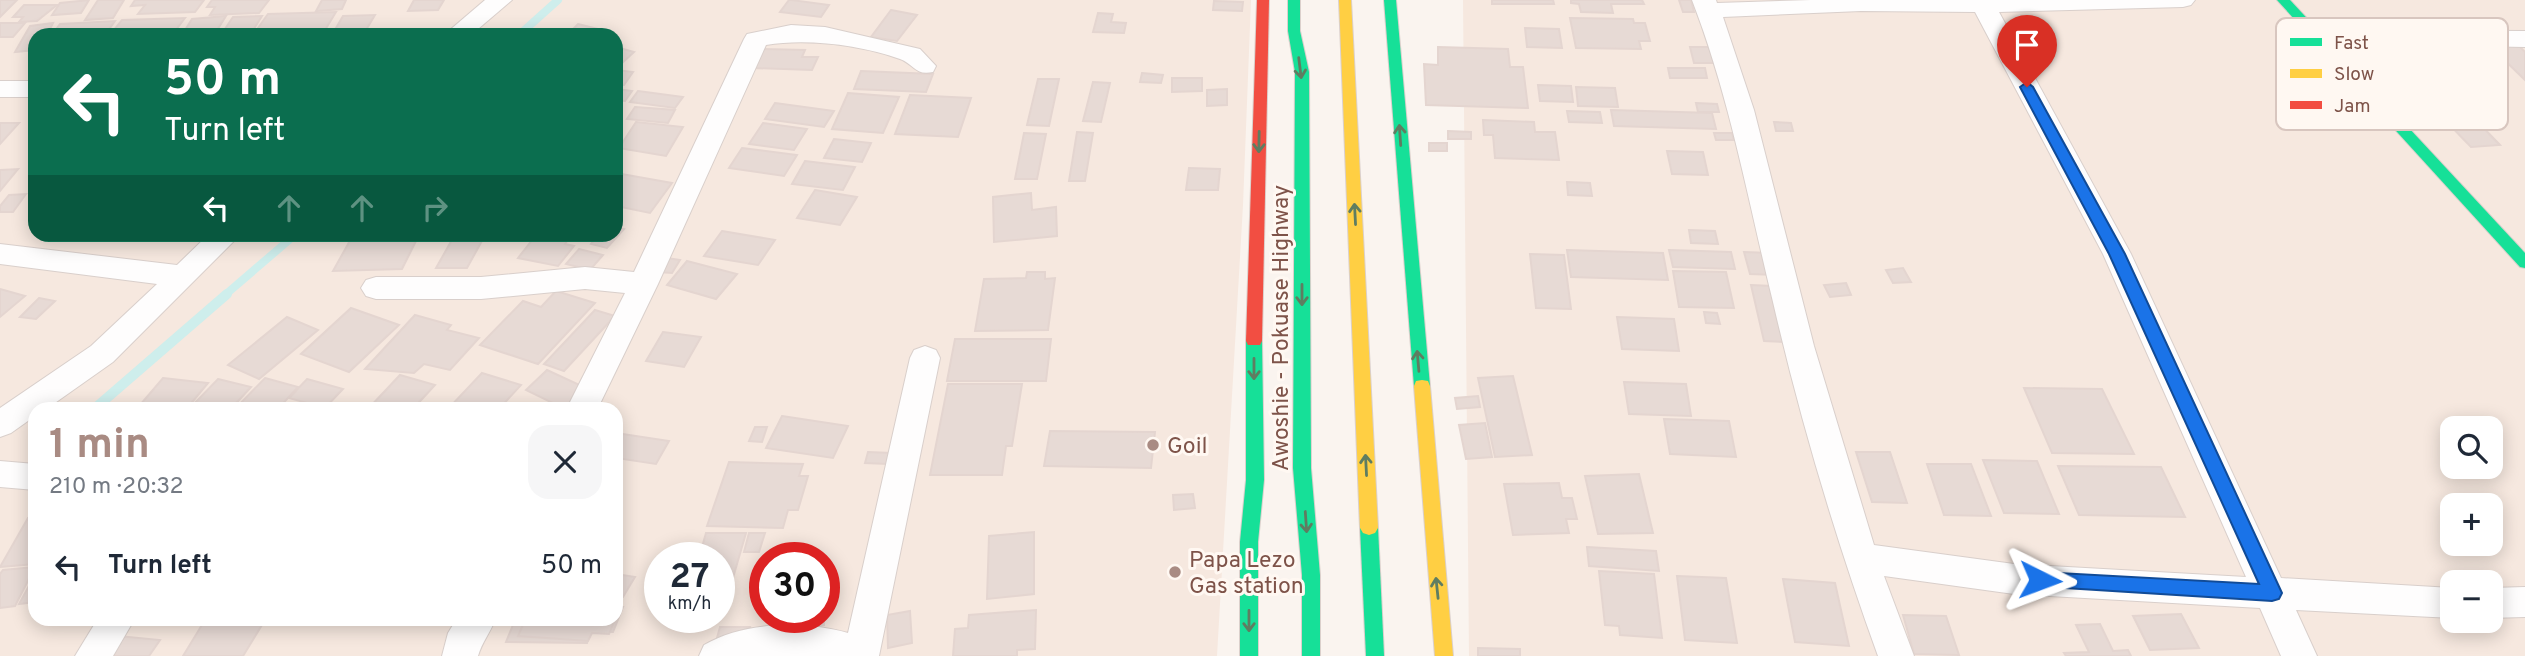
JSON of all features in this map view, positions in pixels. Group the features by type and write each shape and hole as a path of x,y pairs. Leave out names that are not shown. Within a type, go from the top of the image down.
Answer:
{"street":[{"path":"465,28 500,0"},
{"path":"1249,656 1249,542 1255,480 1254,356 1263,0"},
{"path":"1390,0 1444,656"},
{"path":"1896,656 1859,558 1807,379 1747,136 1706,5 1769,10 1861,4 1983,5 2183,0"},
{"path":"2283,0 2299,18"},
{"name":"Awoshie - Pokuase Highway","path":"1298,2 1294,31 1302,72 1302,468 1311,576 1311,656"},
{"path":"1341,4 1375,656"},
{"path":"1983,5 2117,254 2299,656"},
{"path":"585,402 644,284 757,39 791,33 824,34 911,54 924,66"},
{"path":"0,89 28,89"},
{"path":"2402,130 2525,263"},
{"path":"32,402 102,354 218,242"},
{"path":"0,254 181,276"},
{"path":"376,288 481,288 585,278 644,284"},
{"path":"861,656 925,358"},
{"path":"0,424 28,405"},
{"path":"0,474 28,476"},
{"path":"1859,558 2014,579 2440,602"},
{"path":"2503,603 2525,602"},
{"path":"93,656 112,626"},
{"path":"460,656 466,633 472,626"},
{"path":"718,656 733,647 824,644 846,648 849,656"}],"shaded area":[{"path":"0,0 1251,0 1243,205 1217,656 0,656"},
{"path":"1463,0 2525,0 2525,656 1469,656"}],"building":[{"path":"0,0 17,0 0,17"},
{"path":"89,0 81,13 52,15 60,3"},
{"path":"98,0 124,0 113,18 85,20"},
{"path":"135,0 204,0 195,12 138,14 145,5 131,6"},
{"path":"212,0 269,0 259,13 210,15 215,7 207,7"},
{"path":"322,0 346,0 342,9 316,11"},
{"path":"414,0 444,0 438,10 408,11"},
{"path":"789,0 829,5 821,17 780,12"},
{"path":"1492,0 1553,0 1554,4 1492,4"},
{"path":"1571,0 1642,0 1644,4 1611,4 1613,13 1581,12 1579,4 1571,3"},
{"path":"1679,0 1691,0 1694,12 1683,12"},
{"path":"1214,1 1243,2 1242,11 1213,10"},
{"path":"24,5 57,5 37,21 19,22 23,17 13,17"},
{"path":"891,10 917,15 897,41 871,37"},
{"path":"336,12 326,28 258,28 268,14"},
{"path":"1098,13 1113,14 1111,22 1126,23 1124,33 1093,32"},
{"path":"375,15 367,28 336,28 343,16"},
{"path":"226,16 218,28 186,28 192,19"},
{"path":"262,16 254,28 226,28 233,17"},
{"path":"185,18 177,28 116,28 122,20"},
{"path":"1570,18 1633,19 1634,23 1645,23 1650,41 1639,41 1641,49 1576,48"},
{"path":"115,21 110,28 57,28 60,24"},
{"path":"0,23 25,23 13,37 0,37"},
{"path":"53,23 50,28 29,28"},
{"path":"578,24 594,28 574,28"},
{"path":"1525,28 1559,29 1562,48 1527,47"},
{"path":"28,29 28,51 15,52"},
{"path":"2517,44 2525,52 2525,80 2508,63 2508,45"},
{"path":"1438,47 1508,49 1510,67 1523,67 1528,108 1426,105 1424,64 1438,65"},
{"path":"1690,47 1709,47 1714,63 1694,63"},
{"path":"623,49 634,52 623,62"},
{"path":"761,49 805,50 802,57 818,57 812,70 752,68"},
{"path":"1668,68 1705,68 1707,78 1670,78"},
{"path":"623,71 633,72 624,85"},
{"path":"861,71 933,74 926,92 854,89"},
{"path":"1142,73 1163,75 1161,83 1140,82"},
{"path":"1172,78 1202,78 1202,91 1172,92"},
{"path":"1038,79 1059,79 1049,126 1027,125"},
{"path":"1093,82 1110,83 1101,122 1083,121"},
{"path":"1538,85 1571,86 1573,102 1540,101"},
{"path":"1576,87 1615,88 1618,107 1578,106"},
{"path":"1227,89 1227,105 1207,106 1207,90"},
{"path":"623,90 632,91 625,101"},
{"path":"638,91 683,97 675,108 630,102"},
{"path":"848,93 899,97 883,133 832,129"},
{"path":"910,95 971,98 958,137 895,134"},
{"path":"775,103 834,111 824,127 765,119"},
{"path":"1696,103 1717,104 1719,112 1698,112"},
{"path":"635,107 675,110 668,123 627,119"},
{"path":"1611,110 1712,113 1716,129 1614,126"},
{"path":"1567,111 1600,112 1602,123 1569,122"},
{"path":"1483,120 1534,122 1535,132 1555,132 1559,160 1495,158 1493,135 1484,135"},
{"path":"636,122 683,127 666,156 623,149 623,142"},
{"path":"1774,122 1791,123 1793,131 1776,131"},
{"path":"0,123 19,123 0,144"},
{"path":"763,123 807,129 794,150 749,144"},
{"path":"2455,130 2486,130 2500,145 2471,147"},
{"path":"1448,131 1471,132 1471,139 1448,139"},
{"path":"1077,132 1093,133 1085,181 1069,181"},
{"path":"1024,133 1046,134 1037,179 1015,179"},
{"path":"1714,133 1732,133 1734,140 1716,140"},
{"path":"834,139 871,143 862,162 824,158"},
{"path":"1429,143 1447,143 1447,151 1429,151"},
{"path":"742,148 797,155 784,176 729,168"},
{"path":"1667,151 1703,152 1708,175 1672,174"},
{"path":"805,161 855,167 843,190 792,184"},
{"path":"1189,168 1220,169 1218,190 1186,190"},
{"path":"18,169 0,191 0,170"},
{"path":"623,174 672,183 650,213 623,207"},
{"path":"1567,182 1590,183 1592,196 1568,195"},
{"path":"815,190 857,197 840,225 797,218"},
{"path":"1031,193 1032,210 1056,207 1057,236 994,242 993,197"},
{"path":"26,194 13,212 0,212 0,206 9,195"},
{"path":"1689,230 1715,231 1718,244 1691,243"},
{"path":"722,231 775,240 758,265 704,256"},
{"path":"349,242 416,242 402,269 333,271"},
{"path":"451,242 481,242 467,268 436,268"},
{"path":"531,242 566,242 565,244 574,246 558,266 518,258"},
{"path":"593,242 612,242 607,248 591,244"},
{"path":"579,249 603,255 590,270 566,264"},
{"path":"1567,250 1663,253 1668,280 1571,277"},
{"path":"1669,250 1731,252 1735,269 1673,267"},
{"path":"1744,252 1770,253 1776,275 1750,274"},
{"path":"1530,254 1564,255 1571,309 1536,308"},
{"path":"667,258 680,260 672,273 659,272"},
{"path":"687,261 737,274 716,299 667,285"},
{"path":"1903,268 1911,282 1893,283 1886,270"},
{"path":"1673,271 1726,272 1734,308 1679,307"},
{"path":"1027,272 1045,272 1045,279 1055,278 1048,330 975,331 984,279 1026,278"},
{"path":"1846,283 1851,295 1830,297 1824,285"},
{"path":"1751,285 1772,286 1786,342 1764,341"},
{"path":"0,289 25,296 0,317"},
{"path":"556,291 595,303 538,364 480,345 523,301 541,307"},
{"path":"39,298 55,301 36,319 20,317"},
{"path":"351,308 399,325 349,372 301,354"},
{"path":"595,310 615,316 564,371 544,364"},
{"path":"1704,312 1717,313 1720,324 1706,323"},
{"path":"415,315 451,325 447,330 479,338 450,370 424,364 414,373 365,369"},
{"path":"287,317 318,330 259,379 228,365"},
{"path":"1617,317 1674,319 1679,351 1622,349"},
{"path":"663,332 701,337 684,367 646,361"},
{"path":"955,339 1051,339 1046,381 947,381"},
{"path":"547,370 586,388 572,402 551,402 526,390"},
{"path":"482,373 521,385 505,402 455,402"},
{"path":"400,375 435,385 419,402 375,402"},
{"path":"1513,376 1532,455 1495,457 1478,378"},
{"path":"163,378 208,383 192,402 143,402"},
{"path":"265,378 298,387 284,402 242,402"},
{"path":"218,379 251,387 237,402 196,402"},
{"path":"307,379 343,389 331,402 303,402 289,398"},
{"path":"1624,382 1686,384 1691,416 1629,414"},
{"path":"948,384 1022,384 1012,446 1006,446 1002,475 930,475"},
{"path":"2024,388 2102,389 2134,454 2052,453"},
{"path":"1478,396 1480,407 1457,409 1455,398"},
{"path":"782,416 848,426 833,458 766,448"},
{"path":"1664,419 1729,421 1736,457 1670,454"},
{"path":"1485,423 1492,457 1466,459 1459,425"},
{"path":"755,427 767,427 762,442 749,441"},
{"path":"1050,431 1155,432 1151,468 1044,466"},
{"path":"623,434 669,441 656,464 623,459"},
{"path":"868,452 891,453 888,464 865,463"},
{"path":"1856,452 1890,452 1907,503 1872,502"},
{"path":"1983,460 2037,461 2059,514 2004,513"},
{"path":"729,462 803,464 799,476 808,476 798,510 788,510 783,528 707,526"},
{"path":"1927,464 1971,464 1991,516 1944,515"},
{"path":"2058,466 2161,467 2185,517 2079,515"},
{"path":"1639,474 1653,533 1598,534 1585,476"},
{"path":"1559,483 1562,498 1572,498 1577,519 1566,519 1569,533 1513,535 1504,484"},
{"path":"1193,494 1195,508 1174,510 1173,495"},
{"path":"28,518 28,565 0,567"},
{"path":"1034,532 1034,594 987,599 989,536"},
{"path":"706,533 746,533 735,571 735,542 703,542"},
{"path":"749,533 765,533 762,542 749,542 749,552 744,552"},
{"path":"1587,547 1656,551 1659,571 1589,566"},
{"path":"28,568 28,581 15,606 0,608 0,574 3,570"},
{"path":"1599,571 1654,574 1662,638 1620,635 1619,626 1605,625"},
{"path":"623,575 635,577 623,597"},
{"path":"1677,576 1726,578 1737,643 1685,640"},
{"path":"1783,579 1835,583 1849,646 1795,642"},
{"path":"28,588 28,603 19,604"},
{"path":"1036,610 1035,649 1017,650 1017,656 953,656 955,629 968,628 969,615"},
{"path":"910,611 912,643 888,648 887,615"},
{"path":"2181,614 2199,648 2150,650 2133,616"},
{"path":"1903,615 1946,616 1959,655 1914,654"},
{"path":"2100,624 2113,651 2128,650 2131,656 2066,656 2064,653 2089,652 2076,625"},
{"path":"201,626 261,626 243,656 183,656"},
{"path":"513,626 615,626 613,632 591,632 587,643 506,642"},
{"path":"522,626 612,626 609,634 592,633 588,641 518,636"},
{"path":"735,627 749,627 746,639 717,638 718,633 735,633"},
{"path":"118,636 160,640 149,656 104,656"},
{"path":"1478,648 1520,649 1520,656 1478,656"}],"waterway":[{"path":"527,28 558,0"},
{"path":"225,295 287,242"},
{"path":"102,402 227,294"}],"traffic: fast":[{"path":"1294,0 1294,31 1302,72 1302,468 1311,575 1311,656"},
{"path":"1390,0 1422,386"},
{"path":"2283,0 2300,18"},
{"path":"2403,130 2525,263"},
{"path":"1249,656 1249,542 1255,480 1254,341"},
{"path":"1369,528 1375,656"}],"traffic: slow":[{"path":"1345,0 1369,528"},
{"path":"1422,386 1444,656"}],"traffic: jam":[{"path":"1254,341 1263,0"}],"place":[{"name":"Goil","path":"1153,445"},
{"name":"Papa Lezo Gas station","path":"1175,572"}],"route":[{"path":"2027,87 2117,254 2272,593 2040,580"}]}
